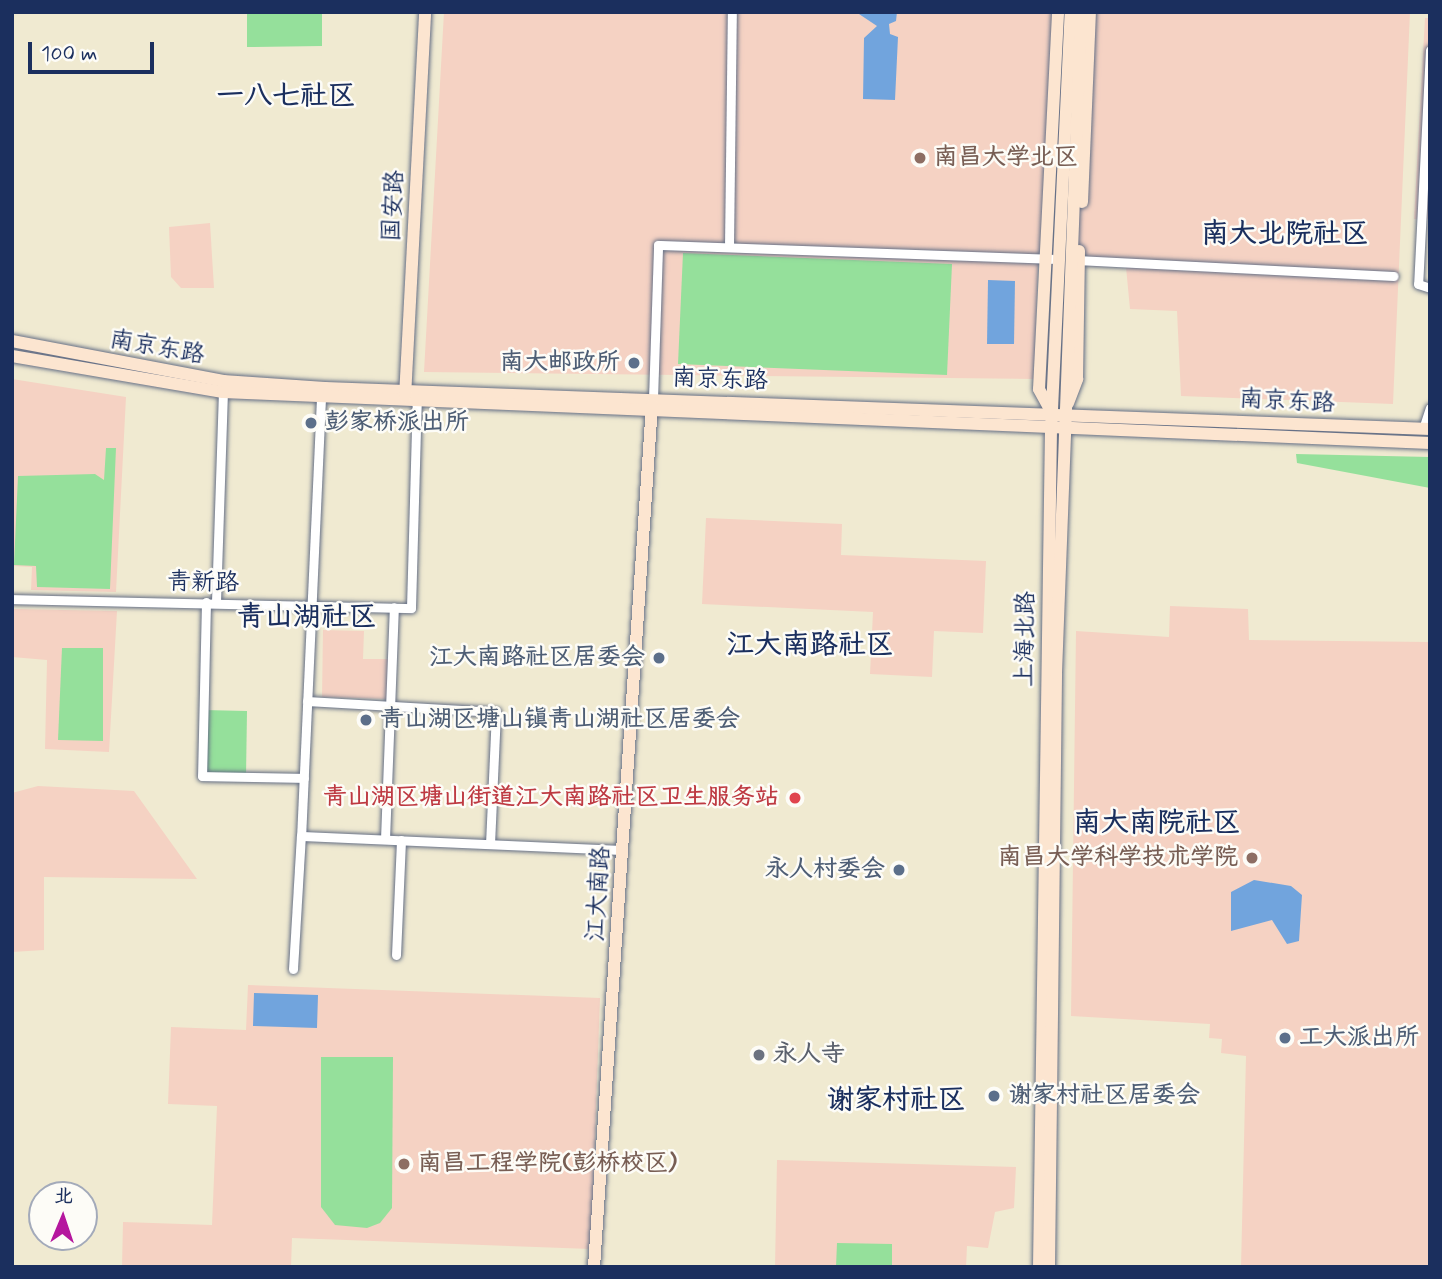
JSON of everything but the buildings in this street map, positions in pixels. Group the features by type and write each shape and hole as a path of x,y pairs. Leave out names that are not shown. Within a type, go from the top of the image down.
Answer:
{"main road":[{"name":"国安路","path":"411,396 425,12"},
{"path":"1058,12 1064,259"},
{"name":"上海北路","path":"1039,1267 1057,430 1072,12"},
{"name":"上海北路","path":"1064,259 1081,12"},
{"path":"1058,413 1039,389 1064,259 1090,12"},
{"name":"南京东路","path":"12,341 223,381 411,396 652,405 1058,413 1426,429"},
{"name":"南京东路","path":"12,356 223,392 321,398 411,396"},
{"name":"南京东路","path":"652,405 1057,430 1430,443"},
{"name":"江大南路","path":"594,1267 652,405"},
{"name":"上海北路","path":"1049,1267 1057,430"}],"street":[{"path":"729,246 732,12"},
{"path":"1430,50 1418,284 1430,288"},
{"path":"652,405 658,245 1064,259 1394,276"},
{"path":"223,392 202,776 304,779"},
{"path":"385,839 394,607 411,607 411,396"},
{"path":"293,969 321,398"},
{"path":"1426,429 1430,408"},
{"name":"青新路","path":"12,599 394,607"},
{"path":"307,701 496,712 490,844"},
{"path":"301,836 623,850"},
{"path":"396,955 401,840"}],"shaded area":[{"name":"南昌大学北区","path":"444,12 1410,12 1393,404 1181,396 1177,311 1130,309 1126,267 1038,265 1034,379 424,372"},
{"path":"1425,18 1430,18 1430,219 1414,219"},
{"path":"210,223 214,288 181,288 171,277 169,227"},
{"path":"12,379 126,397 116,592 31,590 32,567 12,566"},
{"path":"706,518 842,524 841,555 986,561 983,633 934,631 932,677 870,674 873,612 702,604"},
{"name":"南昌大学科学技术学院","path":"1170,606 1248,609 1249,640 1428,642 1430,1267 1241,1267 1246,1056 1221,1053 1222,1039 1209,1038 1210,1024 1071,1016 1076,631 1169,637"},
{"path":"12,609 117,611 109,752 45,749 47,660 12,657"},
{"path":"323,630 364,631 363,659 390,659 389,699 322,697"},
{"path":"38,786 134,791 197,879 44,877 44,950 12,952 12,793"},
{"name":"南昌工程学院(彭桥校区)","path":"248,985 600,998 591,1249 292,1238 291,1267 122,1267 123,1222 212,1225 217,1106 168,1104 171,1027 246,1030"},
{"path":"777,1160 1016,1167 1014,1208 995,1212 988,1248 967,1246 966,1267 775,1267"}],"green space":[{"path":"247,12 322,12 322,46 247,47"},
{"path":"683,253 952,264 947,375 678,364"},
{"path":"106,448 116,448 110,589 37,587 36,566 14,565 18,476 95,474 104,480"},
{"path":"1296,454 1430,457 1430,488 1297,463"},
{"path":"62,648 103,648 103,741 58,740"},
{"path":"203,710 247,711 246,777 202,776"},
{"path":"321,1057 393,1057 392,1208 380,1223 367,1228 335,1225 321,1207"},
{"path":"837,1243 892,1244 892,1267 836,1267"}],"water":[{"path":"856,12 897,12 896,21 889,24 890,34 898,37 895,100 863,99 864,38 877,26"},
{"path":"988,280 1015,281 1014,344 987,344"},
{"path":"1254,880 1291,886 1302,895 1299,941 1287,944 1272,920 1231,931 1231,892"},
{"path":"254,993 318,995 317,1028 253,1026"}],"place":[{"name":"南昌大学北区","path":"920,158"},
{"name":"南大邮政所","path":"634,363"},
{"name":"彭家桥派出所","path":"311,423"},
{"name":"江大南路社区居委会","path":"659,658"},
{"name":"青山湖区塘山镇青山湖社区居委会","path":"366,720"},
{"name":"青山湖区塘山街道江大南路社区卫生服务站","path":"795,798"},
{"name":"南昌大学科学技术学院","path":"1252,858"},
{"name":"永人村委会","path":"899,870"},
{"name":"工大派出所","path":"1285,1038"},
{"name":"永人寺","path":"759,1055"},
{"name":"谢家村社区居委会","path":"994,1096"},
{"name":"南昌工程学院(彭桥校区)","path":"404,1164"}],"district":[{"name":"一八七社区","path":"286,97"},
{"name":"南大北院社区","path":"1285,235"},
{"name":"青山湖社区","path":"307,618"},
{"name":"江大南路社区","path":"810,646"},
{"name":"南大南院社区","path":"1157,824"},
{"name":"谢家村社区","path":"896,1101"}]}
